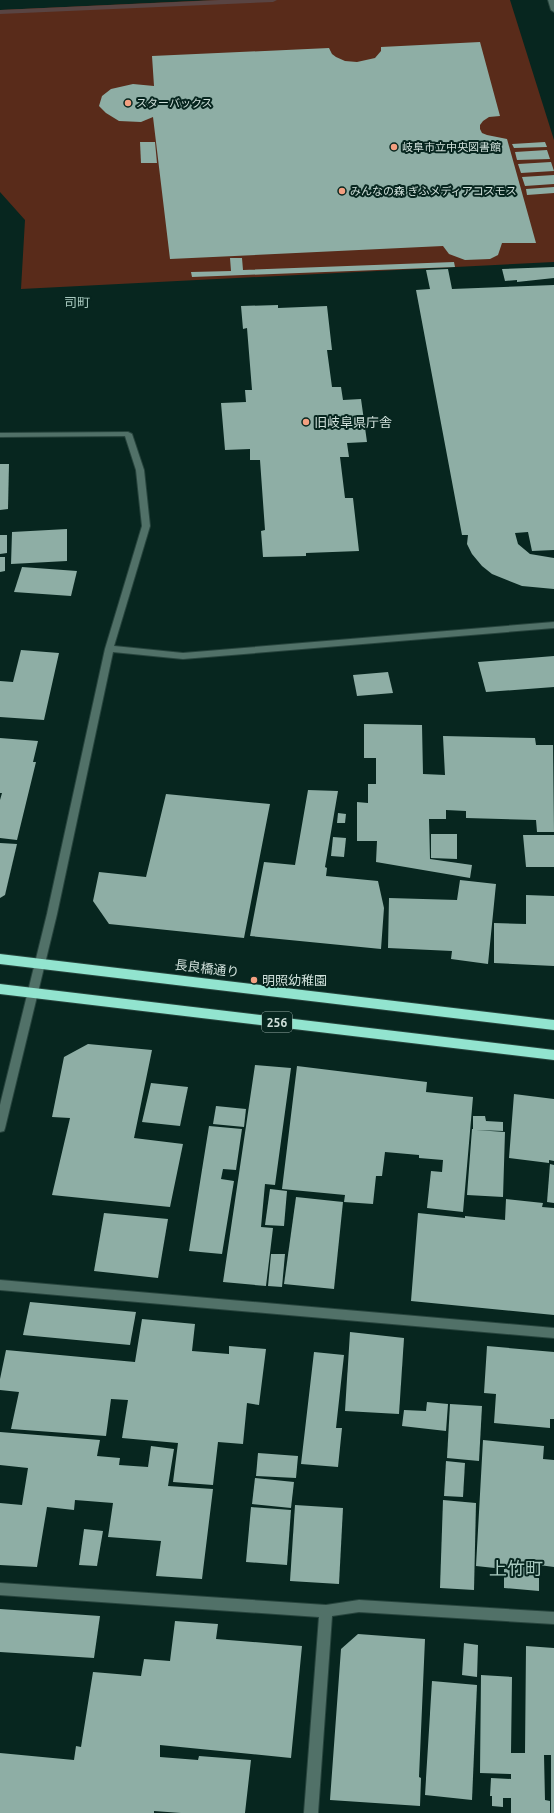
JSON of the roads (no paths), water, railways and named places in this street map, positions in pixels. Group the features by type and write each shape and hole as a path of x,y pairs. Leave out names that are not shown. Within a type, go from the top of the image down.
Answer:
{"highway":[{"name":"長良橋通り","path":"0,959 554,1025"},
{"name":"256","path":"0,989 554,1055"}],"street":[{"path":"551,0 554,10"},
{"path":"0,435 128,434 140,470 146,526 109,649 52,914 0,1128"},
{"path":"109,649 183,656 554,625"},
{"path":"0,1285 554,1333"},
{"path":"0,1589 326,1611 359,1606 554,1618"},
{"path":"311,1813 326,1611"}],"waterway":[{"path":"0,12 273,0"}],"place":[{"name":"スターバックス","path":"128,103"},
{"name":"岐阜市立中央図書館","path":"394,147"},
{"name":"みんなの森 ぎふメディアコスモス","path":"342,191"},
{"name":"旧岐阜県庁舎","path":"306,422"},
{"name":"明照幼稚園","path":"254,980"}],"district":[{"name":"司町","path":"77,302"},
{"name":"上竹町","path":"516,1568"}]}
